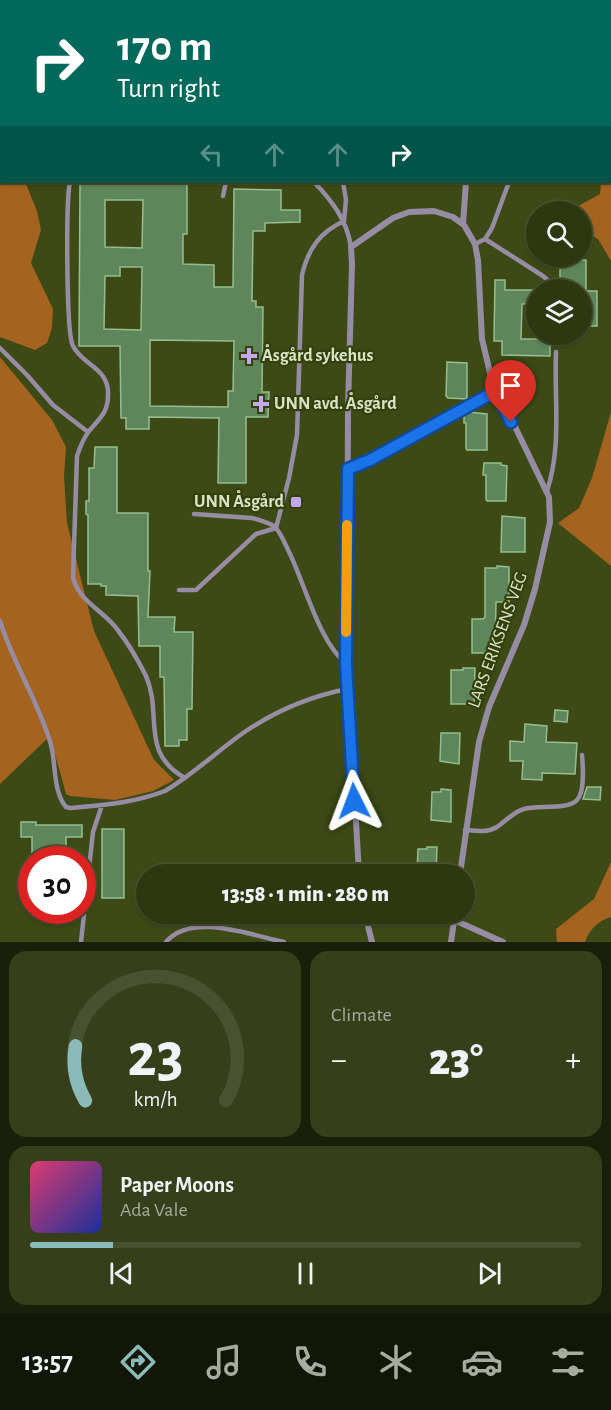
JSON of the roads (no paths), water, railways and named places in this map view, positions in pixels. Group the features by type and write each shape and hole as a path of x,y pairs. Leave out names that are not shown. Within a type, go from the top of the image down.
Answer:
{"street":[{"path":"463,224 466,183"},
{"path":"359,864 346,664 351,247 393,218 409,212 434,211 453,217 463,224"},
{"name":"LARS ERIKSENS VEG","path":"461,864 473,772 484,723 524,625 542,564 551,514 547,491 496,391 486,361 482,339 478,260 475,244 463,224"},
{"path":"368,924 372,942"},
{"path":"451,942 453,924"},
{"path":"468,924 503,942"}],"lane":[{"path":"70,183 68,262 70,339 78,354 95,366 108,385 104,415 88,432 77,456 75,585 85,598 118,629 139,663 150,691 157,748 161,758 168,766 185,778"},
{"path":"223,196 226,183"},
{"path":"315,183 331,201 344,221 351,247"},
{"path":"343,183 346,200 344,221"},
{"path":"475,244 486,239 509,183"},
{"path":"276,528 297,435 303,268 316,241 325,232 344,221"},
{"path":"486,239 546,279"},
{"path":"0,348 53,405 88,432"},
{"path":"547,491 555,456 556,352"},
{"path":"348,469 370,460 496,391"},
{"path":"194,514 252,518 276,528 294,561 328,642 346,664"},
{"path":"179,590 196,590 256,534 276,528"},
{"path":"0,621 46,730 63,802 70,808 153,796 165,791 264,720 306,701 347,690"},
{"path":"465,830 485,831 497,827 522,809 545,806 564,807 575,803 580,798 582,789 582,755"},
{"path":"81,942 93,832 102,805"},
{"path":"166,942 184,928 203,926 284,942"}],"place":[{"name":"Åsgård sykehus","path":"249,356"},
{"name":"UNN avd. Åsgård","path":"261,404"},
{"name":"UNN Åsgård","path":"296,502"}]}
